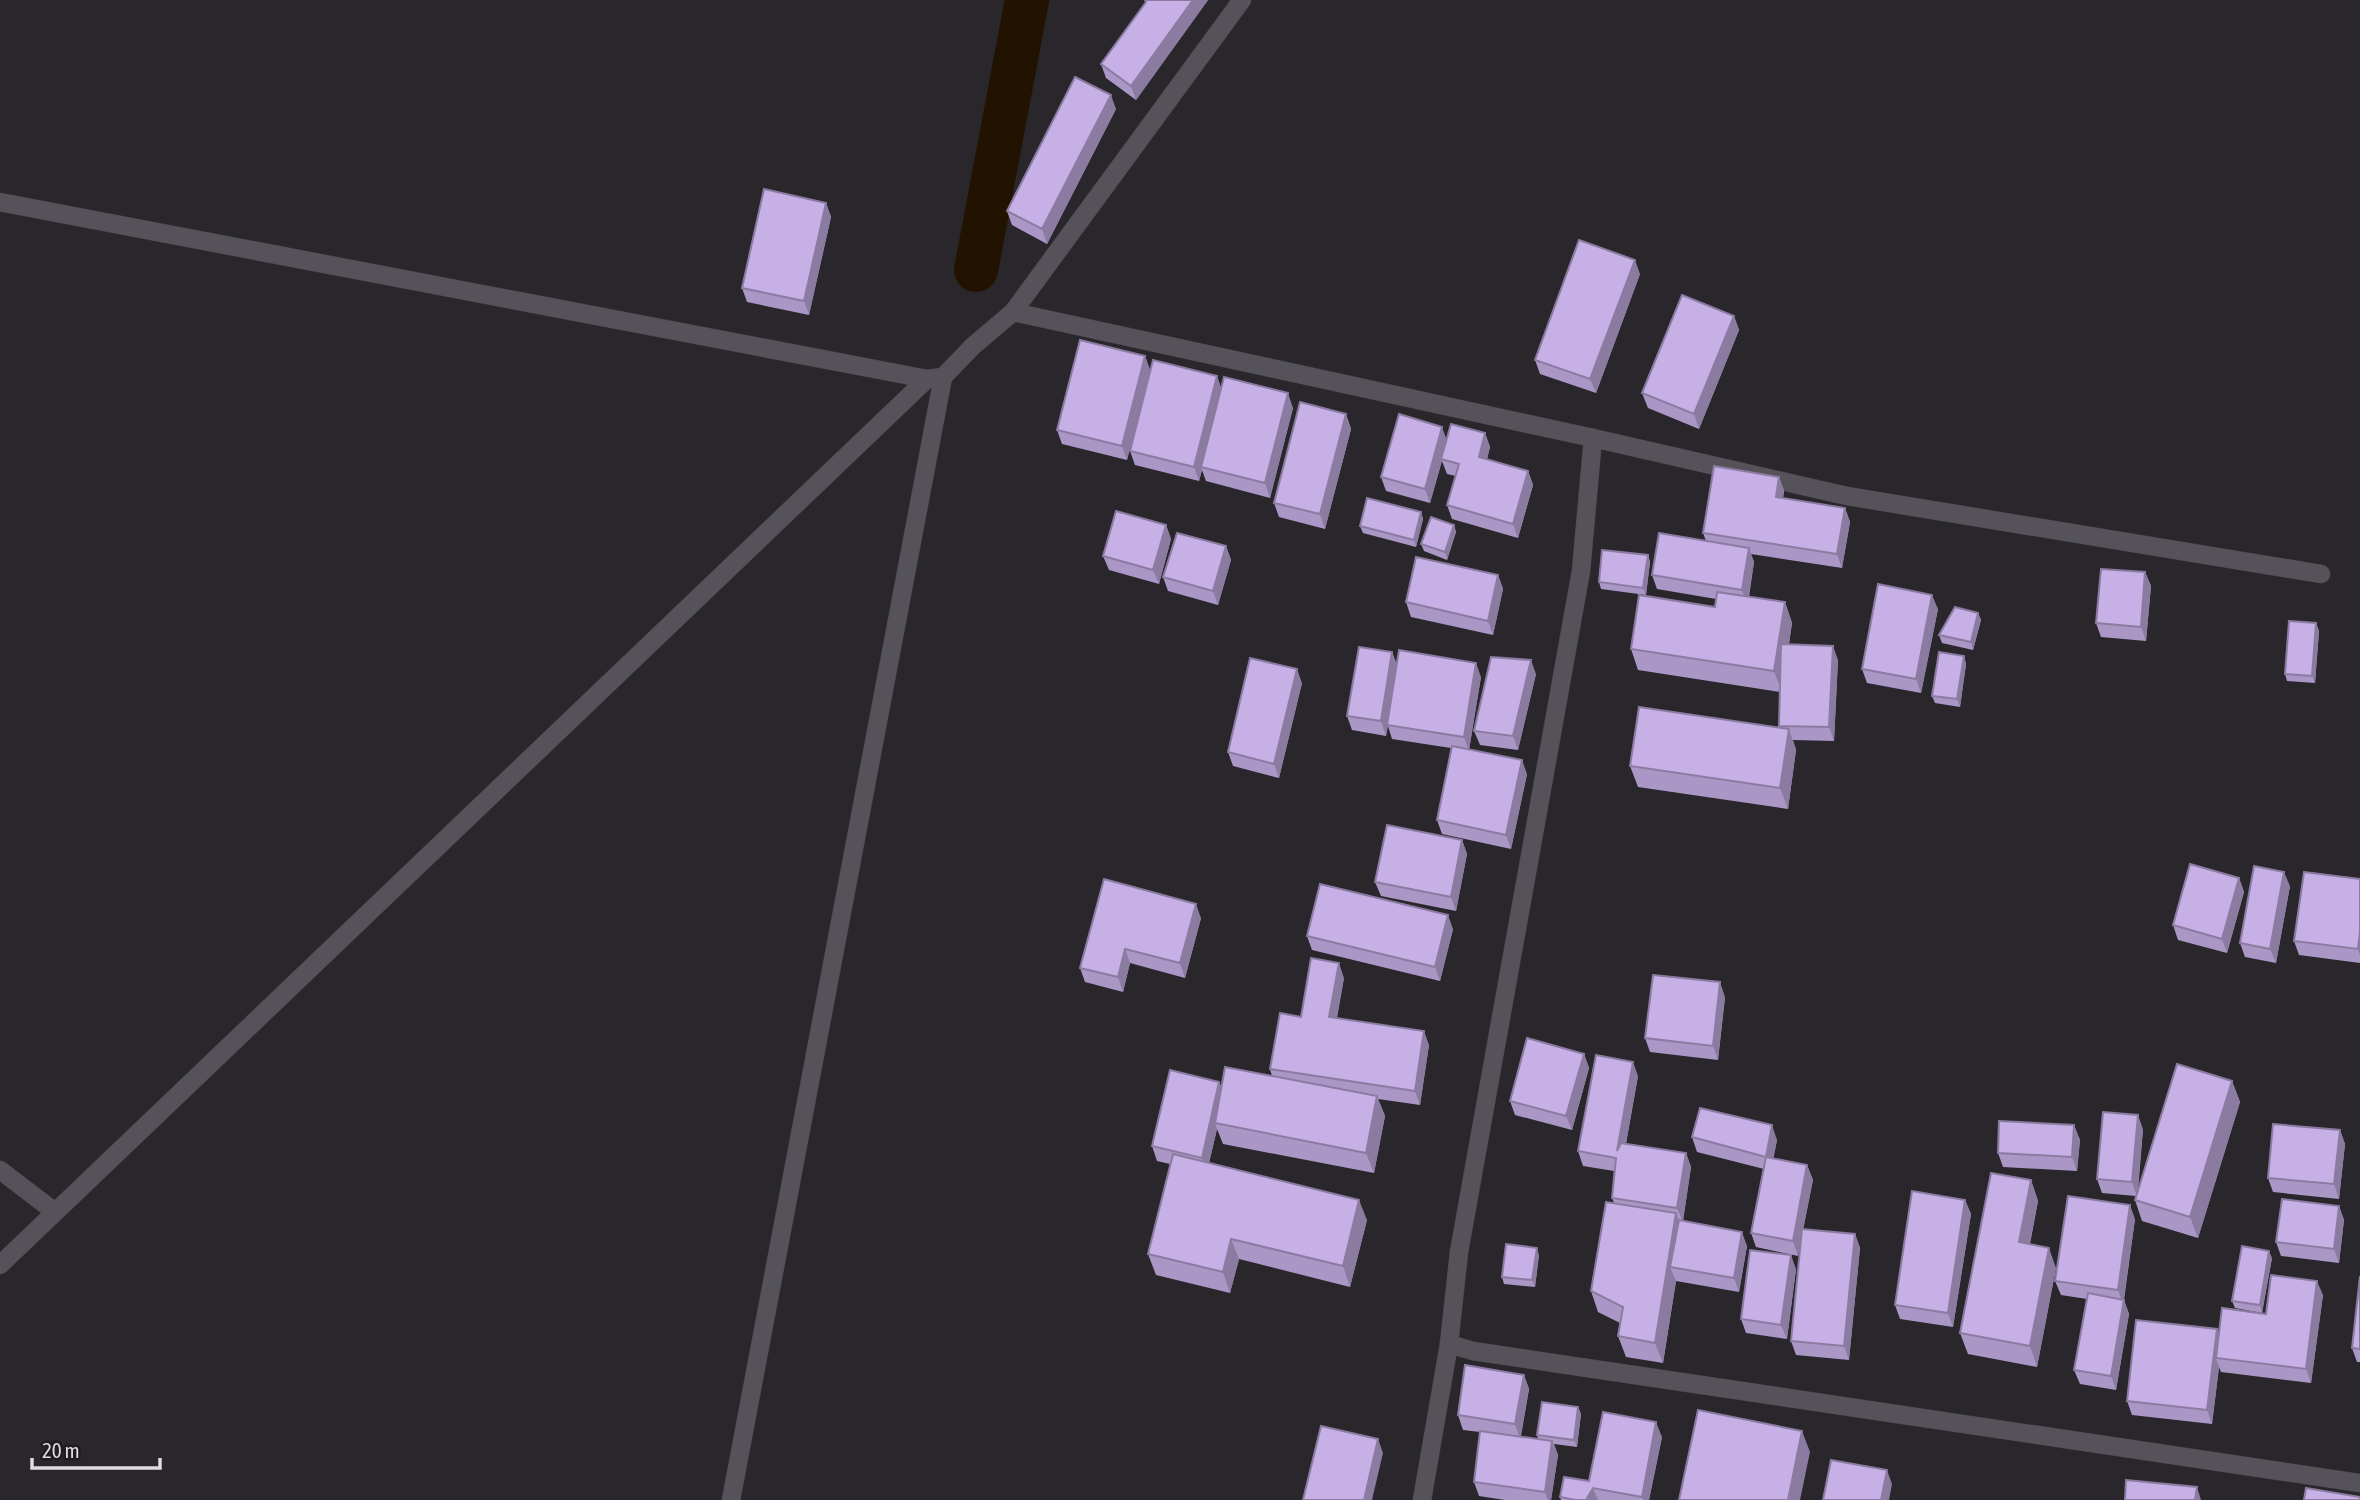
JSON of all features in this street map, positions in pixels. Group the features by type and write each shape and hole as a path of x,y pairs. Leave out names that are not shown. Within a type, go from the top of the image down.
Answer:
{"street":[{"path":"0,1265 935,378 1013,313 1242,0"},
{"path":"0,202 935,378"},
{"path":"1013,313 1847,496 2321,574"},
{"path":"731,1500 935,378"},
{"path":"1422,1500 1449,1344 1458,1252 1581,571 1593,439"},
{"path":"0,1170 55,1212"},
{"path":"1449,1344 1473,1351 2360,1483"}],"building":[{"path":"1145,0 1193,0 1131,86 1101,64"},
{"path":"1075,77 1111,95 1042,229 1007,211"},
{"path":"764,189 826,203 804,301 742,288"},
{"path":"1579,240 1635,260 1590,379 1535,360"},
{"path":"1682,295 1734,316 1694,414 1642,393"},
{"path":"1080,340 1145,356 1122,446 1057,430"},
{"path":"1153,360 1217,376 1194,467 1130,451"},
{"path":"1224,377 1288,393 1265,483 1201,467"},
{"path":"1300,402 1346,414 1320,514 1274,503"},
{"path":"1399,414 1442,427 1425,489 1381,477"},
{"path":"1451,424 1485,433 1479,457 1528,471 1513,524 1447,505 1459,464 1441,459"},
{"path":"1714,466 1779,477 1776,497 1845,508 1837,554 1703,533"},
{"path":"1367,498 1421,512 1414,540 1360,526"},
{"path":"1116,511 1166,525 1153,570 1103,556"},
{"path":"1431,517 1454,525 1445,552 1421,544"},
{"path":"1177,533 1226,546 1213,591 1163,577"},
{"path":"1659,533 1749,548 1742,590 1652,575"},
{"path":"1602,550 1648,555 1643,588 1599,582"},
{"path":"1416,557 1498,575 1488,621 1406,602"},
{"path":"2101,569 2145,572 2141,627 2096,623"},
{"path":"1878,584 1932,595 1916,679 1862,669"},
{"path":"1717,592 1785,602 1774,671 1631,649 1639,595 1715,607"},
{"path":"1955,607 1978,613 1971,642 1939,635"},
{"path":"2289,621 2316,623 2312,676 2285,674"},
{"path":"1781,644 1833,646 1829,727 1779,726"},
{"path":"1359,647 1392,652 1381,721 1347,716"},
{"path":"1399,650 1476,663 1464,737 1387,725"},
{"path":"1939,652 1964,656 1957,699 1932,696"},
{"path":"1491,657 1531,660 1513,736 1474,731"},
{"path":"1250,658 1297,669 1274,764 1228,752"},
{"path":"1639,707 1789,729 1780,788 1630,766"},
{"path":"1452,746 1522,760 1506,835 1437,820"},
{"path":"1387,825 1462,840 1451,897 1375,882"},
{"path":"2190,864 2239,878 2222,939 2173,925"},
{"path":"2254,866 2284,872 2270,949 2240,943"},
{"path":"2304,872 2360,879 2358,949 2294,941"},
{"path":"1104,879 1196,904 1180,963 1125,949 1118,977 1080,968"},
{"path":"1320,884 1448,915 1435,967 1307,936"},
{"path":"1311,958 1339,963 1329,1017 1424,1031 1415,1091 1270,1069 1280,1013 1301,1017"},
{"path":"1653,975 1720,982 1713,1046 1645,1038"},
{"path":"1527,1038 1584,1054 1566,1116 1510,1101"},
{"path":"1596,1055 1633,1062 1617,1151 1621,1143 1686,1153 1677,1208 1612,1198 1616,1158 1578,1151"},
{"path":"2177,1064 2232,1081 2190,1217 2135,1200"},
{"path":"1225,1067 1377,1096 1366,1153 1215,1123"},
{"path":"1170,1070 1219,1082 1202,1158 1152,1146"},
{"path":"1700,1108 1772,1125 1766,1157 1692,1137"},
{"path":"2103,1112 2138,1115 2132,1182 2097,1179"},
{"path":"1999,1121 2074,1125 2072,1157 1998,1153"},
{"path":"2273,1124 2340,1130 2334,1184 2268,1178"},
{"path":"1173,1154 1359,1200 1343,1266 1231,1239 1223,1272 1148,1254"},
{"path":"1766,1157 1807,1165 1793,1241 1751,1233"},
{"path":"1991,1173 2031,1180 2019,1242 2049,1248 2030,1346 1960,1333"},
{"path":"1912,1191 1965,1200 1948,1313 1895,1305"},
{"path":"2068,1196 2130,1205 2118,1290 2055,1281"},
{"path":"2282,1199 2339,1206 2334,1249 2276,1242"},
{"path":"1606,1202 1676,1213 1655,1343 1618,1336 1623,1307 1591,1291"},
{"path":"1679,1220 1742,1232 1734,1278 1670,1267"},
{"path":"1802,1229 1855,1234 1844,1346 1791,1341"},
{"path":"1506,1244 1537,1248 1532,1280 1502,1277"},
{"path":"2242,1246 2269,1251 2260,1305 2232,1301"},
{"path":"1750,1250 1791,1255 1781,1325 1741,1319"},
{"path":"2271,1275 2317,1281 2306,1369 2216,1358 2222,1308 2266,1314"},
{"path":"2360,1276 2360,1349 2352,1348"},
{"path":"2088,1293 2124,1300 2111,1376 2074,1370"},
{"path":"2136,1320 2217,1329 2207,1410 2127,1401"},
{"path":"1465,1365 1524,1375 1515,1424 1458,1415"},
{"path":"1542,1402 1578,1407 1574,1440 1537,1435"},
{"path":"1698,1410 1802,1431 1788,1500 1679,1500"},
{"path":"1603,1412 1656,1422 1642,1497 1593,1488 1586,1500 1560,1497 1564,1477 1589,1481"},
{"path":"1321,1426 1378,1439 1364,1500 1303,1500"},
{"path":"1480,1431 1552,1441 1545,1492 1474,1482"},
{"path":"1831,1460 1887,1470 1881,1500 1823,1500"},
{"path":"2126,1480 2197,1487 2195,1500 2125,1500"},
{"path":"2306,1488 2360,1497 2360,1500 2304,1500"}],"waterway":[{"path":"976,270 1027,0"}]}
